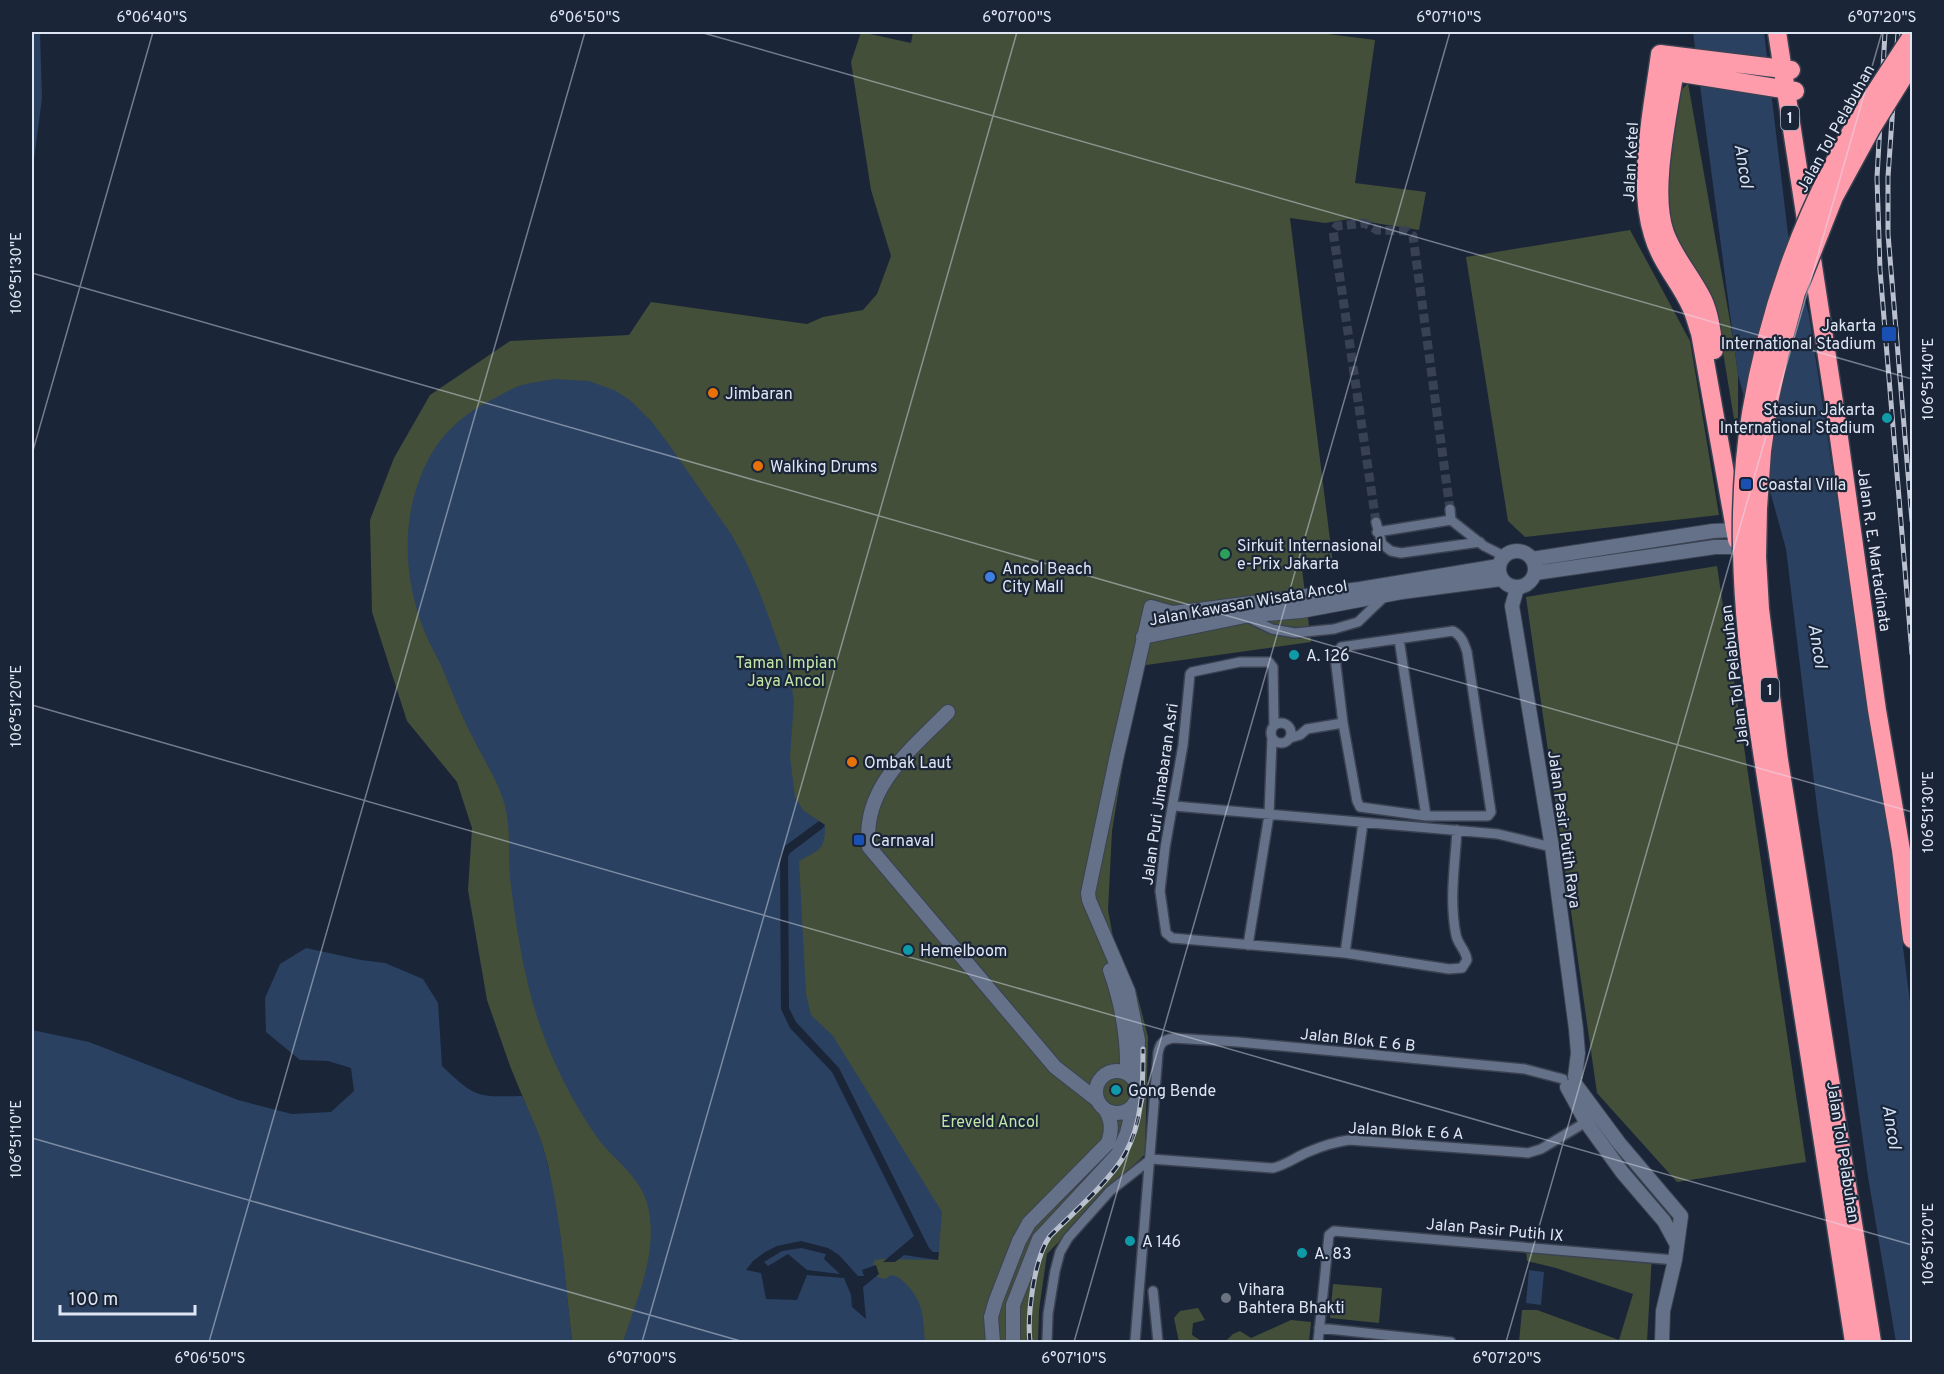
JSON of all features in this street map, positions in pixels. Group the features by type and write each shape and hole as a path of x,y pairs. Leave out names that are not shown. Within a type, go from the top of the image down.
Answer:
{"highway":[{"name":"Jalan R. E. Martadinata","path":"1777,32 1834,402 1877,710 1909,892 1912,939"},
{"name":"Jalan R. E. Martadinata","path":"1782,69 1785,32"},
{"name":"Jalan Tol Pelabuhan","path":"1854,1342 1764,764 1745,625 1741,559 1742,498 1750,416 1761,359 1778,300 1804,227 1832,166 1912,36"},
{"name":"Jalan Tol Pelabuhan","path":"1872,1342 1779,760 1760,609 1757,557 1758,508 1762,451 1769,402 1796,293 1834,197 1871,129 1912,63"},
{"name":"Jalan Ketel","path":"1741,537 1711,326 1704,301 1678,261 1664,232 1653,185 1660,165 1670,66 1782,69"},
{"name":"Jalan Ketel","path":"1697,67 1785,90"},
{"path":"1741,537 1774,698 1851,1176 1864,1262 1872,1342"},
{"path":"1741,537 1781,859 1859,1342"}],"street":[{"path":"1450,509 1451,520"},
{"path":"1480,542 1395,553 1382,544 1376,527 1451,520 1480,542 1501,567 1508,585 1517,588 1528,584 1534,566"},
{"path":"1534,566 1715,547 1741,537"},
{"path":"1501,567 1517,551 1523,552 1534,566"},
{"name":"Jalan Kawasan Wisata Ancol","path":"1501,567 1387,595 1301,611 1245,616 1143,637 1151,607 1172,613 1349,591 1501,567"},
{"name":"Jalan Pasir Putih Raya","path":"1517,588 1512,606 1552,847 1576,1029 1578,1053 1570,1082"},
{"path":"1245,616 1284,632 1334,629 1358,622 1387,595"},
{"path":"1198,610 1199,625"},
{"path":"1453,631 1458,634 1467,652 1491,809 1488,816 1426,816 1358,805 1344,723 1335,657 1341,647 1453,631"},
{"path":"1106,1111 1121,1113 1130,1109 1137,1098 1138,1040 1128,991 1088,893 1143,637"},
{"path":"1399,639 1426,816"},
{"name":"Jalan Puri Jimabaran Asri","path":"1274,724 1273,667 1266,661 1240,662 1190,674 1174,806 1165,848 1160,891 1166,933 1175,939 1345,953 1449,969 1462,968 1467,960 1465,950 1457,942 1452,902 1457,830"},
{"path":"951,714 899,762 884,782 869,814 867,832 869,847 1055,1067 1096,1093 1111,1120 1112,1132 1108,1143 1029,1223 1019,1241 993,1308 993,1342"},
{"path":"1248,945 1269,815 1272,739 1270,731 1274,724 1284,723 1289,727 1299,726 1307,729 1344,723"},
{"path":"1289,727 1290,738"},
{"path":"1272,739 1279,743 1287,741 1307,729"},
{"path":"1174,806 1498,834 1552,847"},
{"path":"1345,953 1363,823"},
{"path":"1095,913 1100,939 1120,1002 1128,1041 1127,1072"},
{"name":"Jalan Blok E 6 B","path":"1151,1159 1159,1046 1164,1040 1173,1038 1525,1069 1570,1082"},
{"path":"1096,1093 1102,1076 1110,1071 1127,1072 1137,1085"},
{"path":"1570,1082 1586,1122 1622,1172 1664,1221 1677,1245"},
{"path":"1570,1082 1681,1216 1675,1260 1663,1311 1662,1342"},
{"path":"1013,1342 1013,1305 1036,1246 1048,1228 1118,1154 1127,1133 1134,1104"},
{"name":"Jalan Blok E 6 A","path":"1151,1159 1273,1168 1283,1166 1306,1152 1332,1142 1349,1140 1528,1153 1541,1149 1586,1122"},
{"path":"1047,1342 1048,1314 1060,1252 1068,1238 1110,1191 1151,1159"},
{"path":"1134,1342 1144,1211 1151,1159"},
{"path":"1622,1172 1634,1160"},
{"name":"Jalan Pasir Putih IX","path":"1319,1328 1329,1235 1334,1231 1675,1260"},
{"path":"1153,1291 1158,1342"},
{"path":"1318,1342 1319,1328 1451,1342"}],"green space":[{"name":"Taman Impian Jaya Ancol","path":"861,32 911,43 913,32 1313,32 1375,40 1355,183 1426,192 1419,230 1350,219 1325,223 1290,218 1333,564 1302,569 1311,642 1139,666 1112,831 1108,910 1117,958 1136,990 1148,1037 1145,1154 1047,1254 1039,1310 1038,1342 572,1342 560,1234 548,1165 487,1000 468,890 472,828 457,782 407,721 372,612 370,520 394,458 430,395 510,341 629,335 651,302 807,324 823,317 863,310 877,294 891,256 871,190 851,62"},
{"path":"1688,83 1734,344 1738,375 1738,443 1722,346 1669,227 1666,175 1677,95"},
{"path":"1630,230 1690,341 1719,515 1525,537 1508,521 1466,257"},
{"path":"1717,566 1806,1162 1677,1182 1597,1093 1526,597"},
{"path":"1526,1249 1652,1254 1647,1342 1519,1342 1522,1310 1537,1310 1619,1340 1633,1294 1556,1268 1527,1261"},
{"path":"1333,1284 1382,1288 1379,1323 1330,1318"},
{"path":"1198,1308 1205,1320 1193,1323 1192,1335 1203,1342 1179,1342 1174,1318 1180,1311"},
{"path":"1291,1320 1311,1322 1309,1342 1225,1342 1240,1331 1251,1338"}],"water":[{"path":"32,32 40,32 42,98 32,175"},
{"name":"Ancol","path":"1693,32 1764,32 1788,234 1809,315 1891,853 1912,1018 1912,1342 1896,1342 1868,1177 1818,815 1786,549 1738,375"},
{"path":"555,379 589,381 616,391 631,401 652,422 731,534 764,604 790,677 794,701 790,757 795,797 803,810 825,825 824,840 820,848 799,861 806,994 811,1015 833,1036 942,1212 938,1260 880,1259 875,1260 873,1264 877,1277 886,1279 891,1275 896,1276 917,1298 922,1311 925,1342 623,1342 649,1256 651,1239 647,1203 635,1179 604,1146 584,1118 565,1085 546,1043 531,997 521,950 510,878 509,833 505,806 426,635 412,591 409,568 409,523 413,501 429,458 442,438 458,422 486,402 519,386"},
{"path":"306,948 385,963 423,979 438,1003 442,1066 470,1090 478,1093 495,1096 522,1096 541,1140 554,1195 562,1244 572,1342 32,1342 32,1030 89,1042 238,1100 292,1114 331,1112 354,1091 351,1068 328,1061 300,1060 266,1032 265,998 280,964"},
{"path":"1529,1270 1544,1272 1541,1305 1526,1303"}],"pier":[{"path":"819,821 825,825 823,828 790,853 788,857 789,1008 796,1022 839,1068 929,1248 933,1252 939,1252 938,1260 904,1255 895,1262 883,1262 914,1236 832,1072 790,1028 781,1009 780,856 785,846"},
{"path":"801,1241 828,1248 839,1255 858,1276 864,1276 862,1270 876,1265 879,1274 863,1287 866,1319 852,1307 851,1295 844,1278 807,1275 797,1300 766,1299 761,1273 746,1270 753,1261 777,1246","holes":["801,1248 826,1254 824,1259 840,1274 807,1270 788,1254 768,1266 764,1262 782,1251"]}],"tunnel":[{"path":"1376,522 1333,231 1337,226 1364,223 1377,230 1407,231 1413,236 1450,509"}],"railway":[{"path":"1885,32 1877,178 1880,270 1912,654"},
{"path":"1898,32 1888,177 1888,234 1912,521"},
{"path":"1030,1342 1033,1287 1044,1246 1050,1236 1110,1175 1131,1142 1141,1103 1143,1049"}],"place":[{"name":"Jakarta International Stadium","path":"1889,334"},
{"name":"Jimbaran","path":"713,393"},
{"name":"Stasiun Jakarta International Stadium","path":"1887,418"},
{"name":"Walking Drums","path":"758,466"},
{"name":"Coastal Villa","path":"1746,484"},
{"name":"Sirkuit Internasional e-Prix Jakarta","path":"1225,554"},
{"name":"Ancol Beach City Mall","path":"990,577"},
{"name":"A. 126","path":"1294,655"},
{"name":"Ombak Laut","path":"852,762"},
{"name":"Carnaval","path":"859,840"},
{"name":"Hemelboom","path":"908,950"},
{"name":"Gong Bende","path":"1116,1090"},
{"name":"A 146","path":"1130,1241"},
{"name":"A. 83","path":"1302,1253"},
{"name":"Vihara Bahtera Bhakti","path":"1226,1298"}],"park label":[{"name":"Ereveld Ancol","path":"990,1121"}]}
